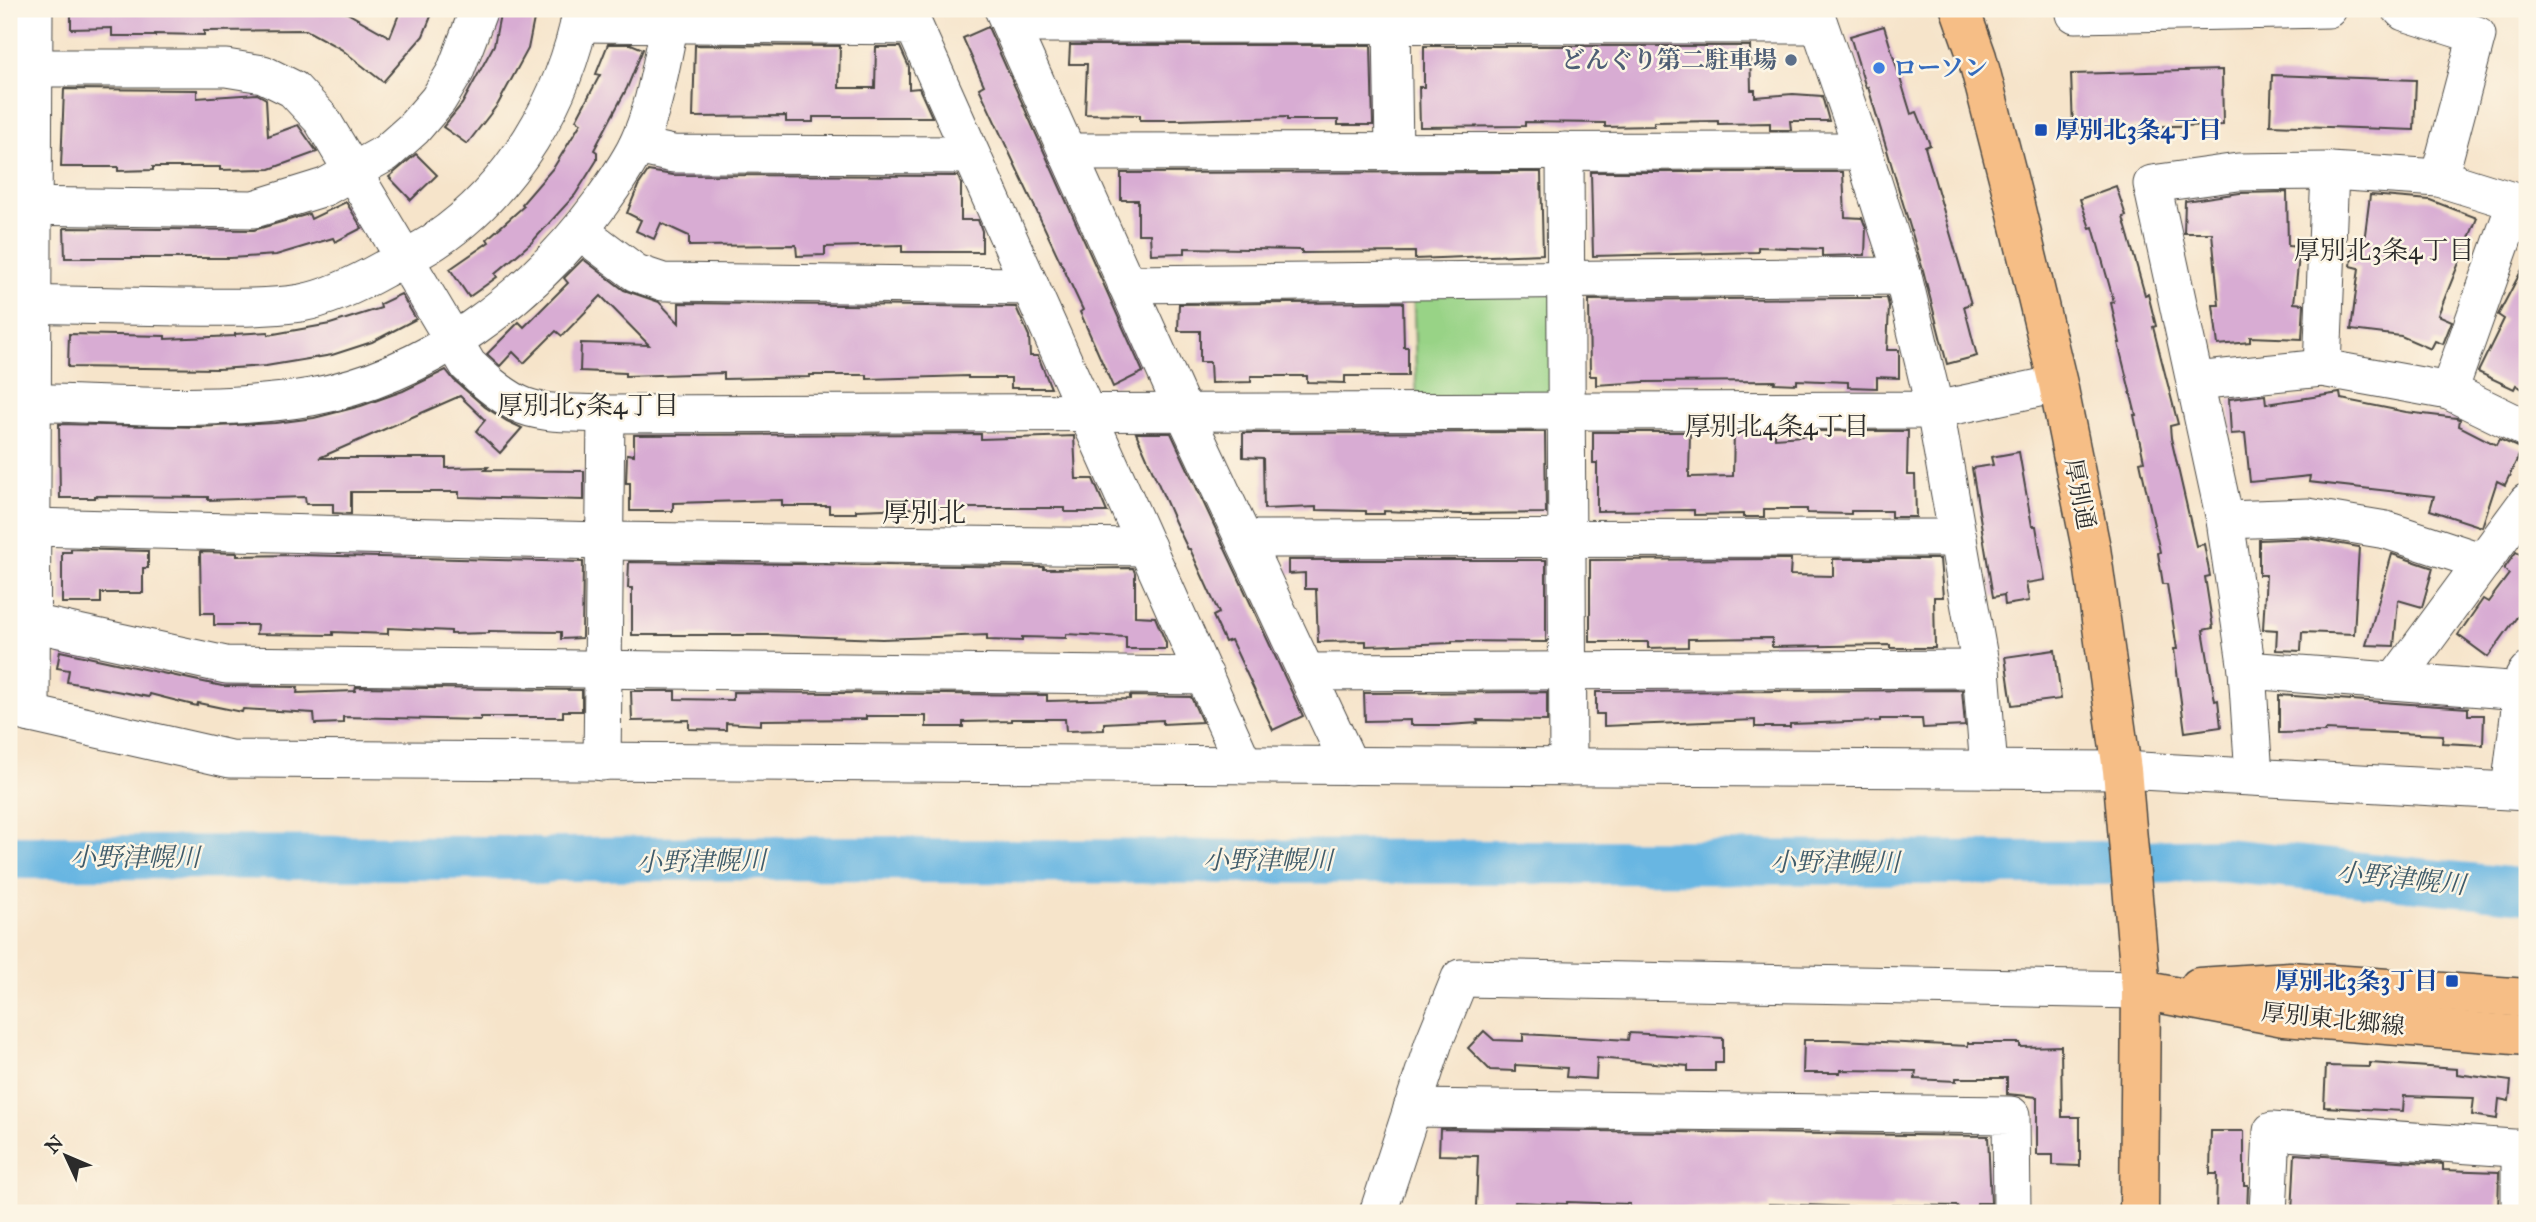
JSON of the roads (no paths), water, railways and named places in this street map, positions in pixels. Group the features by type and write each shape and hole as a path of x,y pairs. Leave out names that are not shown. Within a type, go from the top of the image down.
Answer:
{"main road":[{"name":"厚別通","path":"1961,9 1980,70 2058,384 2091,548 2122,770 2141,990"},
{"name":"厚別東北郷線","path":"2141,990 2290,981 2527,998"},
{"name":"厚別東北郷線","path":"2141,990 2284,1017 2527,1036"},
{"path":"2139,1213 2141,990"}],"street":[{"path":"34,9 21,68 20,402 32,527 32,623 20,712 230,760 2122,770 2518,791 2525,681 2395,681 2247,670"},
{"path":"21,206 254,209 325,187 386,153 413,129 438,100 455,72 479,9"},
{"path":"2075,14 2328,9"},
{"path":"2401,9 2477,35 2439,178"},
{"path":"21,304 259,308 304,302 357,284 436,241 479,205 510,170 535,133 556,92 580,16 670,23 914,26 1244,765"},
{"path":"1350,766 1184,412 1007,16 1392,24 1816,17 1903,276 1935,410 1981,669 1989,769"},
{"path":"20,402 226,406 312,396 355,386 389,374 453,340 492,315 559,254 610,190 637,146 653,102 670,23"},
{"path":"1392,24 1394,151"},
{"path":"21,68 226,68 263,74 293,89 321,120 468,365 492,387 519,404 548,411 606,414 1935,410 2058,384"},
{"path":"637,146 673,154 971,155"},
{"path":"1565,151 1568,767"},
{"path":"1066,152 1863,151"},
{"path":"2322,368 2329,171"},
{"path":"2254,776 2247,670 2225,520 2152,184 2238,172 2329,171 2439,178 2522,206 2449,391"},
{"path":"580,231 636,273 663,282 1030,286"},
{"path":"1126,284 1903,276"},
{"path":"2195,381 2322,368 2449,391 2527,429"},
{"path":"602,762 606,414"},
{"path":"2395,681 2527,502"},
{"path":"2225,520 2308,517 2386,530 2483,562"},
{"path":"32,527 604,541 1147,547"},
{"path":"1244,539 1958,538"},
{"path":"32,623 226,666 1205,677"},
{"path":"1306,672 1981,669"},
{"path":"1378,1213 1434,1042 1460,978 2141,990"},
{"path":"1412,1108 2011,1115 2012,1213"},
{"path":"2268,1213 2272,1131 2524,1148 2520,1213"}],"waterway":[{"name":"小野津幌川","path":"9,857 529,858 541,863 553,859 905,858 921,861 2100,863 2223,860 2527,891"}],"place":[{"name":"どんぐり第二駐車場","path":"1791,60"},
{"name":"ローソン","path":"1879,68"},
{"name":"厚別北3条4丁目","path":"2041,130"},
{"name":"厚別北3条3丁目","path":"2452,981"}],"district":[{"name":"厚別北3条4丁目","path":"2384,250"},
{"name":"厚別北5条4丁目","path":"588,405"},
{"name":"厚別北4条4丁目","path":"1777,426"},
{"name":"厚別北","path":"924,512"}]}
